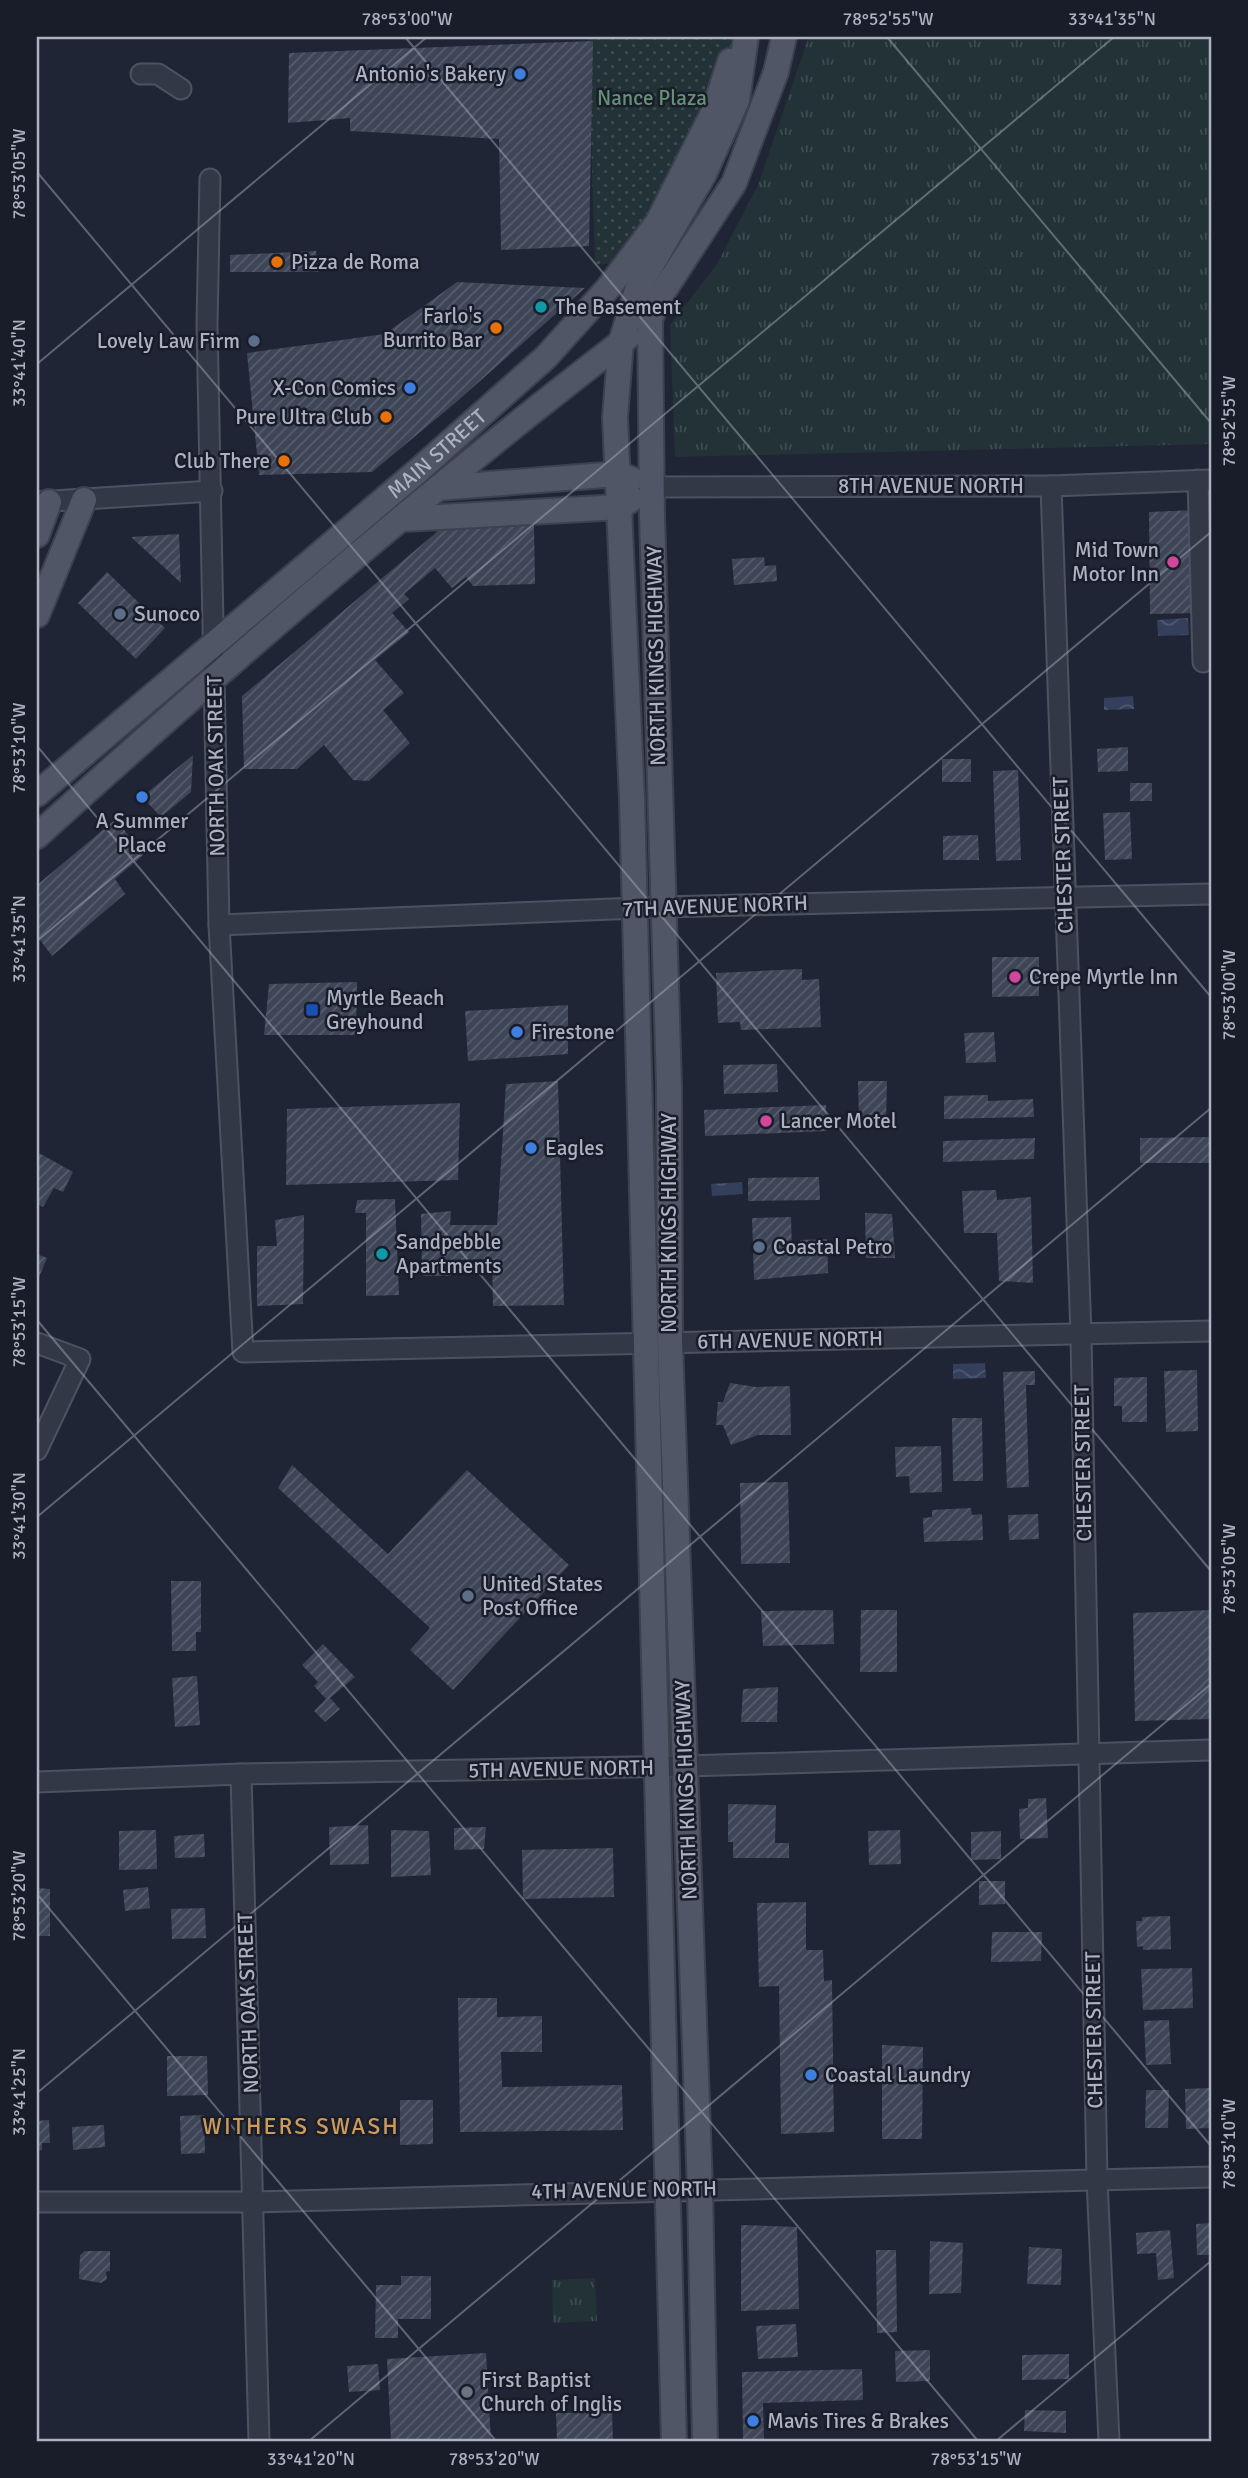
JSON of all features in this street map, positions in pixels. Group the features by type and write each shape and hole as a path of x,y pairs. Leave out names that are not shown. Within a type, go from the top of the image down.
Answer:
{"main road":[{"name":"MAIN STREET","path":"37,794 388,496 546,357 609,287 658,222 714,111 738,37"},
{"name":"NORTH KINGS HIGHWAY","path":"705,2441 701,2189 686,1766 658,1342 635,908 615,417 621,342 637,290 704,174 737,100 746,37"},
{"name":"NORTH KINGS HIGHWAY","path":"674,2441 657,1767 658,1342 669,1086 651,487 650,319 661,295 734,183 776,72 784,37"},
{"name":"MAIN STREET","path":"37,836 214,676 439,488 650,319"},
{"path":"388,496 439,488 618,474 651,487"},
{"path":"404,519 620,507 651,487"},
{"path":"37,615 84,500"},
{"path":"37,535 43,502"}],"street":[{"path":"141,74 158,74 181,89"},
{"name":"NORTH OAK STREET","path":"210,179 207,324 219,925 243,1352"},
{"path":"1203,662 1205,480"},
{"name":"8TH AVENUE NORTH","path":"651,487 1051,486 1205,480"},
{"name":"CHESTER STREET","path":"1051,486 1080,1335 1097,2180 1109,2441"},
{"path":"43,502 212,491"},
{"name":"7TH AVENUE NORTH","path":"219,925 662,907 1211,894"},
{"name":"6TH AVENUE NORTH","path":"243,1352 1211,1331"},
{"path":"37,1343 80,1359 37,1450"},
{"name":"5TH AVENUE NORTH","path":"37,1782 241,1774 657,1767 1211,1750"},
{"name":"NORTH OAK STREET","path":"241,1774 259,2441"},
{"name":"4TH AVENUE NORTH","path":"37,2202 254,2202 1211,2177"}],"green space":[{"name":"Nance Plaza","path":"588,37 738,37 629,261 595,265"},
{"path":"1211,37 1211,444 675,457 670,325 717,264 758,185 808,39"},
{"path":"595,2278 597,2321 553,2323 552,2280"}],"water":[{"path":"1188,618 1189,635 1158,636 1157,620"},
{"path":"1133,696 1134,709 1104,710 1104,698"},
{"path":"742,1182 743,1194 712,1196 711,1184"},
{"path":"985,1363 986,1378 953,1379 953,1364"}],"building":[{"path":"593,41 589,246 501,250 499,139 350,131 350,118 288,123 289,53"},
{"path":"316,251 319,272 230,272 230,255"},
{"path":"457,282 585,288 454,404 372,472 259,475 247,353 385,334"},
{"name":"Mid Town Motor Inn","path":"1195,510 1198,613 1150,614 1149,512"},
{"path":"534,525 535,584 473,586 466,577 452,588 435,568 404,594 409,599 392,613 409,632 375,660 404,693 383,710 410,743 369,781 353,780 324,745 297,769 244,769 242,696 444,526"},
{"path":"179,534 181,583 131,537"},
{"path":"764,557 765,566 776,565 777,581 734,585 732,559"},
{"name":"Sunoco","path":"107,572 165,628 136,659 78,603"},
{"path":"1128,747 1128,771 1098,772 1097,749"},
{"path":"193,755 191,792 161,817 142,797"},
{"path":"942,759 971,759 971,782 942,782"},
{"path":"1018,770 1021,860 996,861 993,771"},
{"path":"1130,783 1152,783 1152,801 1130,801"},
{"path":"1130,812 1132,859 1105,860 1103,813"},
{"path":"116,819 143,855 115,879 125,894 52,956 37,936 37,885"},
{"path":"978,835 979,860 943,860 943,836"},
{"name":"Crepe Myrtle Inn","path":"992,957 1039,957 1039,996 992,997"},
{"path":"802,969 802,980 819,979 821,1027 741,1030 740,1022 718,1023 716,973"},
{"name":"Myrtle Beach Greyhound","path":"357,982 356,1035 264,1035 269,984"},
{"name":"Firestone","path":"568,1005 568,1054 468,1061 465,1011"},
{"path":"994,1032 996,1062 966,1063 964,1033"},
{"path":"777,1064 778,1092 724,1094 723,1065"},
{"name":"Eagles","path":"558,1081 564,1305 493,1306 492,1259 449,1260 451,1276 422,1276 421,1214 451,1211 450,1225 497,1225 506,1084"},
{"path":"858,1081 887,1081 886,1121 859,1121"},
{"path":"988,1095 988,1101 1033,1099 1034,1117 944,1119 944,1096"},
{"path":"460,1103 458,1180 286,1185 287,1109"},
{"name":"Lancer Motel","path":"826,1105 827,1131 705,1136 704,1110"},
{"path":"1211,1137 1211,1163 1140,1163 1140,1138"},
{"path":"1035,1138 1034,1159 943,1162 943,1141"},
{"path":"37,1152 73,1172 63,1192 54,1188 43,1207 37,1204"},
{"path":"819,1177 820,1200 748,1201 748,1178"},
{"path":"996,1190 997,1200 1031,1197 1033,1283 999,1281 997,1233 964,1233 962,1191"},
{"name":"Sandpebble Apartments","path":"395,1199 399,1295 366,1296 366,1213 355,1213 357,1200"},
{"path":"865,1213 892,1214 895,1258 866,1258"},
{"path":"304,1215 303,1304 257,1306 257,1246 277,1246 275,1220"},
{"path":"791,1217 792,1252 800,1251 800,1240 827,1239 828,1273 754,1280 752,1218"},
{"path":"37,1254 47,1258 37,1282"},
{"path":"1197,1370 1198,1431 1166,1432 1164,1371"},
{"path":"1035,1371 1035,1385 1026,1385 1029,1487 1007,1488 1003,1372"},
{"path":"1147,1377 1147,1422 1122,1422 1122,1406 1114,1406 1114,1378"},
{"path":"730,1383 756,1387 790,1386 791,1435 758,1435 731,1445 723,1425 716,1425 718,1402 723,1402"},
{"path":"952,1418 982,1418 983,1481 953,1481"},
{"path":"941,1446 942,1492 910,1493 909,1476 896,1477 895,1447"},
{"name":"United States Post Office","path":"292,1465 388,1554 467,1470 569,1565 453,1690 410,1650 430,1628 278,1488"},
{"path":"788,1482 790,1563 741,1564 740,1483"},
{"path":"971,1508 972,1515 982,1514 983,1540 924,1542 923,1518 932,1517 932,1510"},
{"path":"1038,1514 1039,1539 1009,1540 1008,1515"},
{"path":"171,1581 201,1581 201,1632 196,1632 196,1651 172,1651"},
{"path":"833,1610 834,1644 763,1646 761,1611"},
{"path":"861,1610 897,1610 897,1672 860,1672"},
{"path":"1211,1610 1211,1719 1135,1721 1133,1613"},
{"path":"323,1644 355,1677 330,1698 340,1709 325,1722 314,1711 326,1699 314,1686 318,1682 302,1665"},
{"path":"197,1676 200,1725 175,1727 172,1678"},
{"path":"778,1687 777,1722 741,1722 743,1689"},
{"path":"1046,1798 1048,1838 1020,1839 1019,1809 1028,1808 1028,1799"},
{"path":"728,1804 776,1805 775,1843 789,1843 789,1858 733,1858 733,1842 728,1842"},
{"path":"368,1825 369,1864 330,1865 329,1827"},
{"path":"486,1827 484,1849 454,1850 454,1828"},
{"path":"156,1830 157,1869 119,1870 119,1831"},
{"path":"391,1830 429,1831 431,1875 391,1877"},
{"path":"900,1830 901,1864 869,1865 868,1831"},
{"path":"1001,1831 1001,1859 971,1860 971,1832"},
{"path":"204,1834 205,1857 175,1858 174,1836"},
{"path":"613,1848 614,1897 523,1899 522,1850"},
{"path":"979,1881 1005,1881 1005,1904 979,1905"},
{"path":"148,1887 150,1908 125,1911 123,1890"},
{"path":"37,1888 50,1889 50,1936 37,1936"},
{"path":"806,1902 806,1950 823,1950 824,1981 832,1980 834,2132 781,2134 779,1986 759,1987 757,1903"},
{"path":"205,1908 206,1938 172,1939 171,1909"},
{"path":"1170,1916 1171,1949 1143,1950 1143,1946 1137,1947 1136,1921 1142,1921 1142,1917"},
{"path":"992,1932 1042,1932 1041,1961 991,1962"},
{"path":"1192,1968 1193,2008 1143,2010 1141,1969"},
{"path":"458,1998 497,1998 497,2017 542,2016 542,2052 501,2052 502,2087 622,2085 623,2130 460,2132"},
{"path":"1169,2020 1171,2064 1146,2065 1144,2021"},
{"path":"882,2045 923,2047 922,2139 882,2139"},
{"path":"167,2056 207,2056 208,2095 167,2096"},
{"path":"1209,2088 1211,2128 1186,2129 1185,2089"},
{"path":"1146,2090 1169,2090 1168,2128 1145,2128"},
{"path":"400,2100 433,2100 433,2144 400,2145"},
{"path":"204,2115 205,2153 181,2154 180,2116"},
{"path":"49,2120 50,2143 42,2143 42,2150 37,2151 37,2121"},
{"path":"104,2125 105,2147 73,2150 72,2127"},
{"path":"1211,2223 1211,2255 1197,2255 1196,2224"},
{"path":"741,2225 797,2227 799,2309 741,2311"},
{"path":"1170,2230 1174,2278 1158,2280 1156,2253 1137,2254 1136,2233"},
{"path":"930,2241 963,2243 961,2293 929,2294"},
{"path":"1029,2247 1062,2249 1061,2285 1027,2284"},
{"path":"876,2250 896,2250 897,2332 877,2333"},
{"path":"85,2251 110,2251 110,2271 106,2272 107,2279 101,2283 79,2279 80,2255"},
{"path":"401,2276 431,2276 431,2319 398,2319 398,2338 375,2338 376,2285 401,2285"},
{"path":"796,2324 798,2357 758,2359 756,2326"},
{"path":"930,2350 930,2381 896,2382 895,2351"},
{"path":"486,2353 491,2441 391,2441 387,2359"},
{"path":"1069,2354 1069,2379 1022,2380 1022,2355"},
{"path":"378,2364 380,2390 349,2392 347,2366"},
{"name":"Mavis Tires & Brakes","path":"862,2369 863,2400 763,2403 764,2439 743,2440 742,2372"},
{"path":"1025,2410 1066,2411 1066,2433 1024,2431"},
{"path":"612,2412 613,2441 557,2441 556,2413"}],"place":[{"name":"Antonio's Bakery","path":"520,74"},
{"name":"Pizza de Roma","path":"277,262"},
{"name":"The Basement","path":"541,307"},
{"name":"Farlo's Burrito Bar","path":"496,328"},
{"name":"Lovely Law Firm","path":"254,341"},
{"name":"X-Con Comics","path":"410,388"},
{"name":"Pure Ultra Club","path":"386,417"},
{"name":"Club There","path":"284,461"},
{"name":"Mid Town Motor Inn","path":"1173,562"},
{"name":"Sunoco","path":"120,614"},
{"name":"A Summer Place","path":"142,797"},
{"name":"Crepe Myrtle Inn","path":"1015,977"},
{"name":"Myrtle Beach Greyhound","path":"312,1010"},
{"name":"Firestone","path":"517,1032"},
{"name":"Lancer Motel","path":"766,1121"},
{"name":"Eagles","path":"531,1148"},
{"name":"Coastal Petro","path":"759,1247"},
{"name":"Sandpebble Apartments","path":"382,1254"},
{"name":"United States Post Office","path":"468,1596"},
{"name":"Coastal Laundry","path":"811,2075"},
{"name":"First Baptist Church of Inglis","path":"467,2392"},
{"name":"Mavis Tires & Brakes","path":"753,2421"}],"district":[{"name":"WITHERS SWASH","path":"301,2126"}]}
